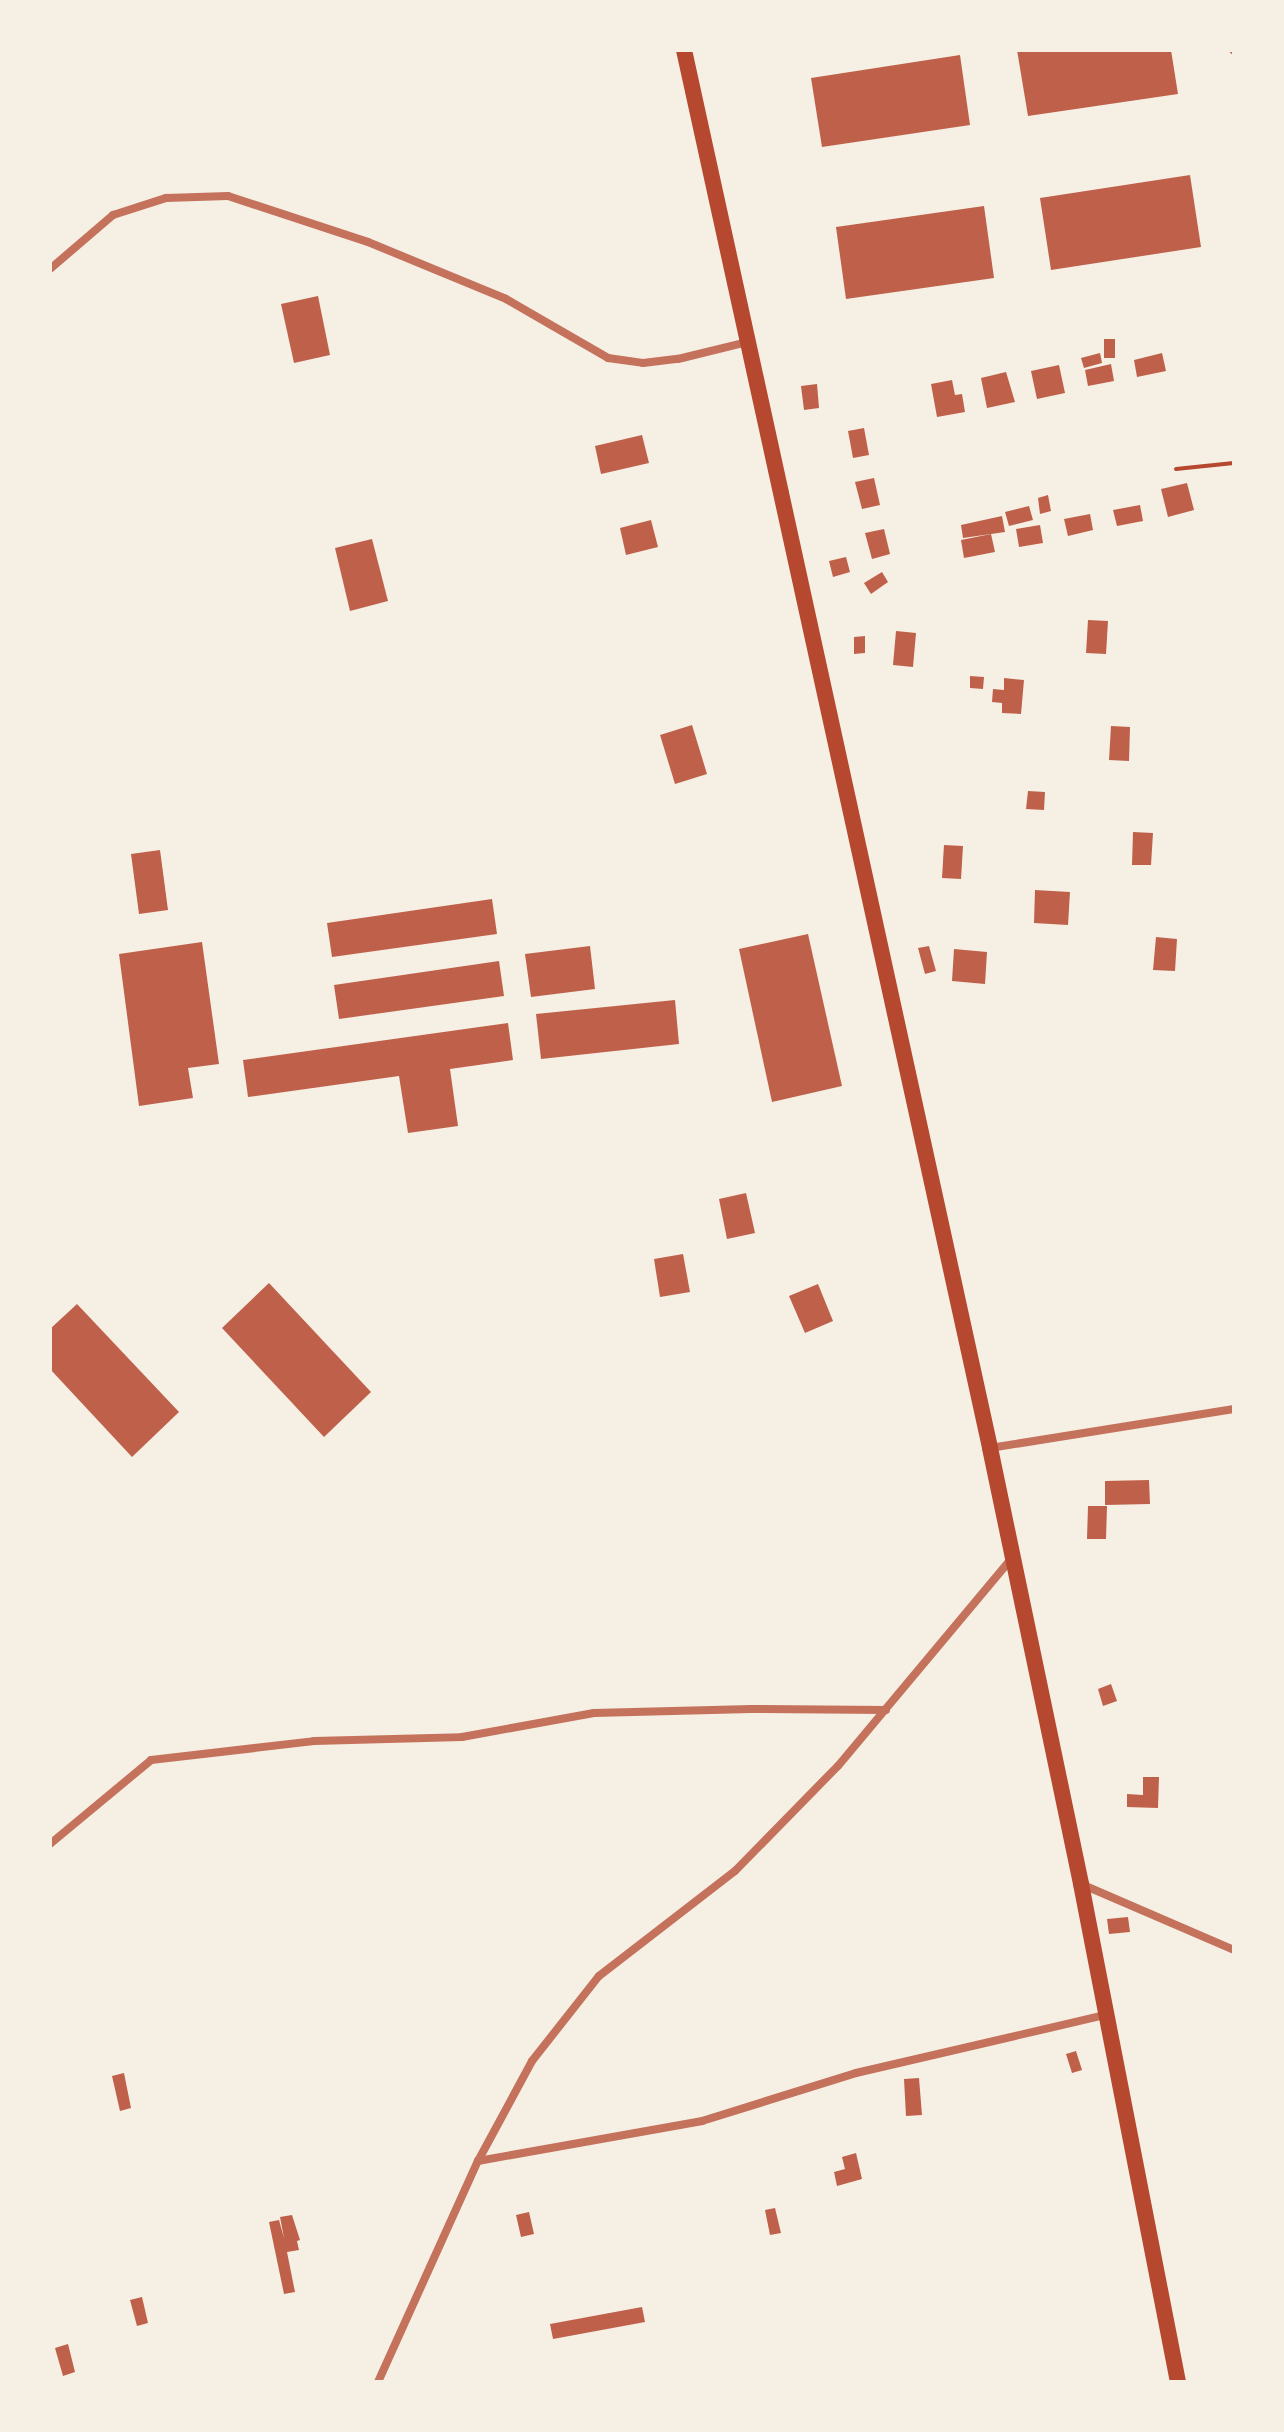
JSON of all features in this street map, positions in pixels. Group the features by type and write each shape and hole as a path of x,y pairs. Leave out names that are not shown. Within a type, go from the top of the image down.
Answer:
{"main road":[{"path":"684,50 990,1448 1081,1884 1178,2382"}],"street":[{"path":"50,269 113,215 166,198 228,196 368,242 493,293 608,358 643,363 678,359 747,342"},
{"path":"990,1448 1234,1409"},
{"path":"378,2382 478,2161 532,2061 599,1976 735,1871 838,1766 1011,1559"},
{"path":"50,1844 151,1760 314,1741 462,1737 594,1713 886,1710"},
{"path":"1081,1884 1234,1950"},
{"path":"478,2161 702,2121 856,2073 1105,2015"}],"path":[{"path":"1176,469 1234,463"}],"building":[{"path":"1017,50 1171,50 1178,94 1028,116"},
{"path":"960,55 970,125 822,147 811,78"},
{"path":"1190,175 1201,247 1051,270 1040,198"},
{"path":"984,206 994,278 846,299 836,227"},
{"path":"318,296 330,355 294,363 281,304"},
{"path":"1104,339 1115,339 1115,358 1104,358"},
{"path":"1100,353 1102,363 1084,368 1081,358"},
{"path":"1162,353 1166,371 1137,377 1134,360"},
{"path":"1111,364 1114,381 1088,386 1085,370"},
{"path":"1059,365 1065,393 1037,399 1031,371"},
{"path":"1006,372 1015,402 987,408 981,378"},
{"path":"952,380 955,395 962,394 965,412 937,417 931,384"},
{"path":"817,384 819,408 804,410 801,386"},
{"path":"864,428 869,455 853,458 848,431"},
{"path":"642,435 649,463 601,474 595,446"},
{"path":"874,478 880,505 862,509 855,482"},
{"path":"1187,483 1194,510 1168,517 1161,489"},
{"path":"1048,495 1051,511 1040,514 1038,498"},
{"path":"1140,505 1143,521 1117,526 1113,510"},
{"path":"1029,506 1033,520 1009,526 1005,512"},
{"path":"1090,514 1093,530 1068,536 1064,519"},
{"path":"1002,516 1005,532 963,538 961,525"},
{"path":"651,520 658,547 626,555 620,528"},
{"path":"1040,525 1043,543 1019,547 1016,529"},
{"path":"884,529 890,554 872,559 865,533"},
{"path":"991,534 995,552 964,558 961,540"},
{"path":"372,539 388,601 350,611 335,548"},
{"path":"846,557 850,572 833,577 829,561"},
{"path":"882,572 888,582 871,594 864,583"},
{"path":"1088,620 1108,621 1106,654 1086,653"},
{"path":"896,631 916,633 913,667 893,665"},
{"path":"865,636 865,653 854,654 854,637"},
{"path":"970,676 984,677 983,689 970,688"},
{"path":"1004,678 1024,680 1021,714 1002,713 1002,703 992,702 993,689 1004,690"},
{"path":"692,725 707,774 675,784 660,735"},
{"path":"1111,726 1130,727 1129,761 1109,760"},
{"path":"1028,791 1045,792 1044,810 1026,809"},
{"path":"1133,832 1153,833 1151,865 1132,865"},
{"path":"944,845 963,846 961,879 942,878"},
{"path":"160,850 168,910 139,914 131,854"},
{"path":"1035,890 1070,892 1068,925 1034,923"},
{"path":"492,899 497,934 332,957 327,923"},
{"path":"808,934 842,1086 772,1102 739,949"},
{"path":"1156,937 1177,939 1175,971 1153,970"},
{"path":"202,942 219,1064 188,1068 193,1098 139,1106 119,954"},
{"path":"590,946 595,989 531,997 525,954"},
{"path":"929,946 936,971 925,974 918,948"},
{"path":"954,949 987,952 985,984 952,981"},
{"path":"499,961 504,996 339,1019 334,985"},
{"path":"675,1000 679,1044 541,1059 536,1014"},
{"path":"508,1023 513,1060 450,1069 458,1126 408,1133 399,1076 248,1097 243,1060"},
{"path":"746,1193 755,1233 727,1239 719,1199"},
{"path":"683,1254 690,1292 660,1297 654,1259"},
{"path":"269,1283 371,1392 324,1437 222,1328"},
{"path":"818,1284 833,1321 805,1333 789,1296"},
{"path":"77,1304 179,1412 132,1457 50,1369 50,1329"},
{"path":"1149,1480 1150,1504 1105,1505 1105,1481"},
{"path":"1088,1506 1107,1506 1106,1539 1087,1539"},
{"path":"1111,1684 1117,1701 1103,1706 1098,1689"},
{"path":"1143,1777 1159,1777 1158,1808 1127,1807 1127,1794 1143,1795"},
{"path":"1128,1917 1130,1932 1109,1934 1107,1919"},
{"path":"1076,2051 1082,2070 1072,2073 1066,2054"},
{"path":"124,2073 131,2108 120,2111 112,2076"},
{"path":"919,2078 922,2115 906,2116 904,2079"},
{"path":"856,2153 862,2179 837,2186 834,2172 845,2169 842,2157"},
{"path":"775,2208 781,2233 770,2235 765,2210"},
{"path":"529,2212 534,2234 521,2237 516,2215"},
{"path":"292,2215 300,2240 297,2241 299,2250 287,2252 295,2292 284,2294 269,2222 279,2220 284,2238 280,2217"},
{"path":"142,2297 148,2323 137,2326 130,2300"},
{"path":"642,2307 645,2322 553,2339 550,2324"},
{"path":"68,2344 75,2372 63,2376 55,2348"}]}
